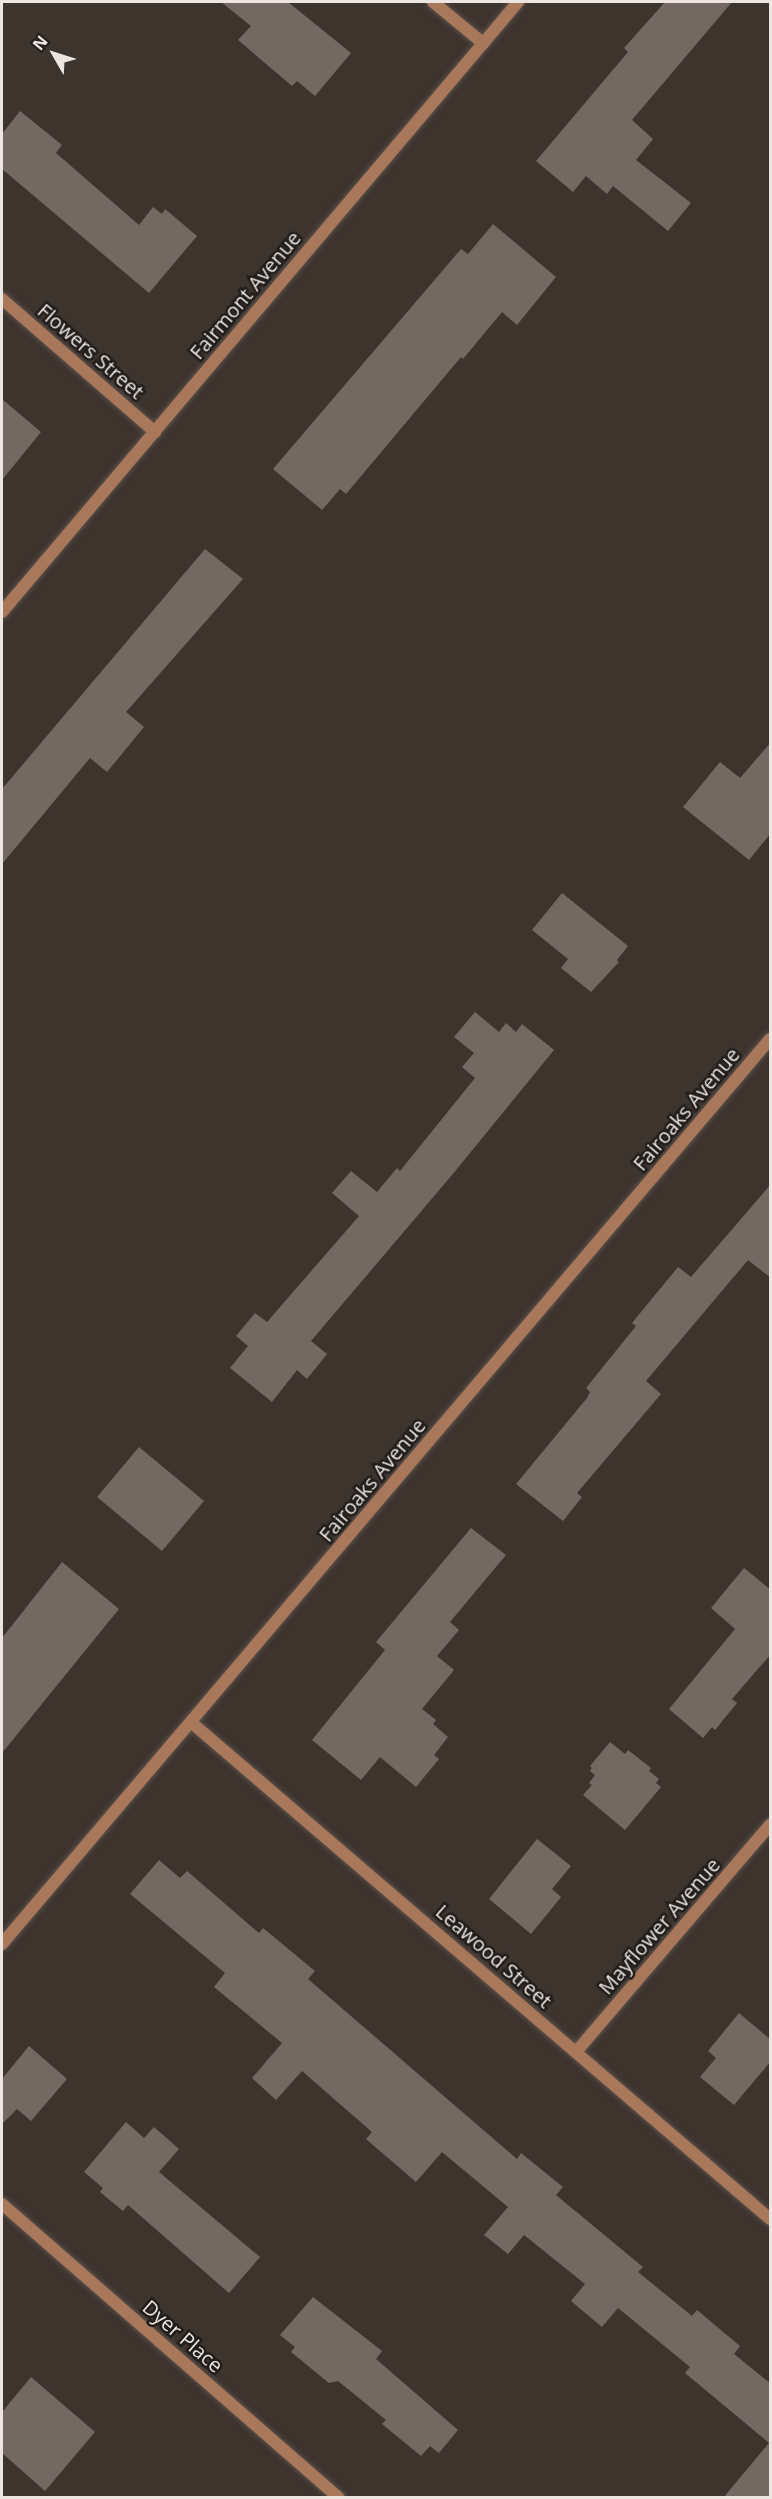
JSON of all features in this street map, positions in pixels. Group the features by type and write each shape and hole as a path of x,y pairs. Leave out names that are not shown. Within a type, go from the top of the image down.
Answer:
{"street":[{"path":"434,2 483,43"},
{"name":"Fairmont Avenue","path":"2,612 518,2"},
{"name":"Flowers Street","path":"2,299 155,432"},
{"name":"Fairoaks Avenue","path":"2,1944 771,1039"},
{"name":"Leawood Street","path":"192,1723 771,2219"},
{"name":"Mayflower Avenue","path":"576,2052 771,1826"},
{"name":"Dyer Place","path":"2,2204 339,2498"}],"building":[{"path":"221,2 288,2 351,53 315,96 297,81 292,86 238,40 251,26"},
{"path":"665,2 732,2 632,120 653,139 636,160 691,203 668,231 613,186 607,194 586,176 573,192 536,161 628,52 624,48"},
{"path":"20,111 62,145 56,153 139,225 153,207 162,214 165,209 197,236 149,293 2,169 2,134"},
{"path":"493,224 556,277 517,325 502,312 463,359 461,357 346,494 340,489 322,510 273,469 461,249 468,254"},
{"path":"2,399 41,432 2,480"},
{"path":"205,549 243,579 126,712 144,727 107,772 90,758 2,864 2,789"},
{"path":"771,742 771,833 749,860 683,807 720,762 740,778"},
{"path":"562,893 628,946 617,960 619,962 591,992 561,968 568,959 532,930"},
{"path":"475,1012 499,1032 506,1023 516,1032 522,1024 554,1050 452,1175 311,1341 327,1354 307,1379 297,1370 272,1402 230,1368 248,1346 236,1336 255,1313 267,1322 359,1216 332,1193 351,1171 377,1192 397,1168 400,1171 475,1078 462,1067 474,1053 454,1037"},
{"path":"771,1184 771,1278 748,1260 646,1381 661,1394 577,1493 582,1497 563,1521 516,1484 587,1398 590,1392 586,1388 636,1326 632,1323 678,1267 691,1277"},
{"path":"139,1447 204,1501 162,1551 97,1497"},
{"path":"471,1528 506,1555 450,1622 459,1630 437,1656 454,1670 422,1709 436,1720 433,1724 448,1737 434,1755 439,1759 416,1787 380,1757 361,1780 312,1740 385,1650 376,1642"},
{"path":"62,1562 119,1609 2,1753 2,1638"},
{"path":"744,1568 771,1590 771,1654 732,1699 737,1703 715,1730 712,1727 703,1738 669,1709 735,1629 711,1608"},
{"path":"610,1742 625,1754 628,1750 651,1768 649,1771 659,1779 656,1783 661,1787 625,1830 583,1795 592,1785 589,1783 595,1775 590,1771 592,1768 590,1766"},
{"path":"537,1839 571,1866 552,1889 561,1897 531,1934 489,1899"},
{"path":"159,1860 180,1878 187,1871 259,1933 263,1928 315,1971 308,1979 517,2159 521,2153 563,2187 556,2195 643,2267 638,2272 692,2316 697,2310 740,2346 734,2354 771,2384 771,2498 723,2498 769,2443 685,2373 690,2367 618,2308 602,2327 571,2301 585,2284 524,2235 508,2254 484,2235 508,2207 442,2152 416,2182 366,2139 372,2132 302,2071 276,2100 252,2078 282,2043 214,1987 225,1973 130,1894"},
{"path":"739,2013 771,2040 771,2061 734,2105 700,2077 716,2058 708,2051"},
{"path":"29,2046 67,2079 31,2121 17,2109 2,2124 2,2079"},
{"path":"126,2122 144,2138 154,2127 179,2149 159,2172 260,2257 229,2293 128,2205 123,2211 100,2192 103,2188 84,2172"},
{"path":"313,2297 382,2351 376,2359 458,2430 439,2453 430,2446 421,2456 382,2424 386,2420 338,2381 329,2383 291,2352 295,2347 280,2335"},
{"path":"31,2377 95,2432 45,2491 2,2453 2,2412"}]}
